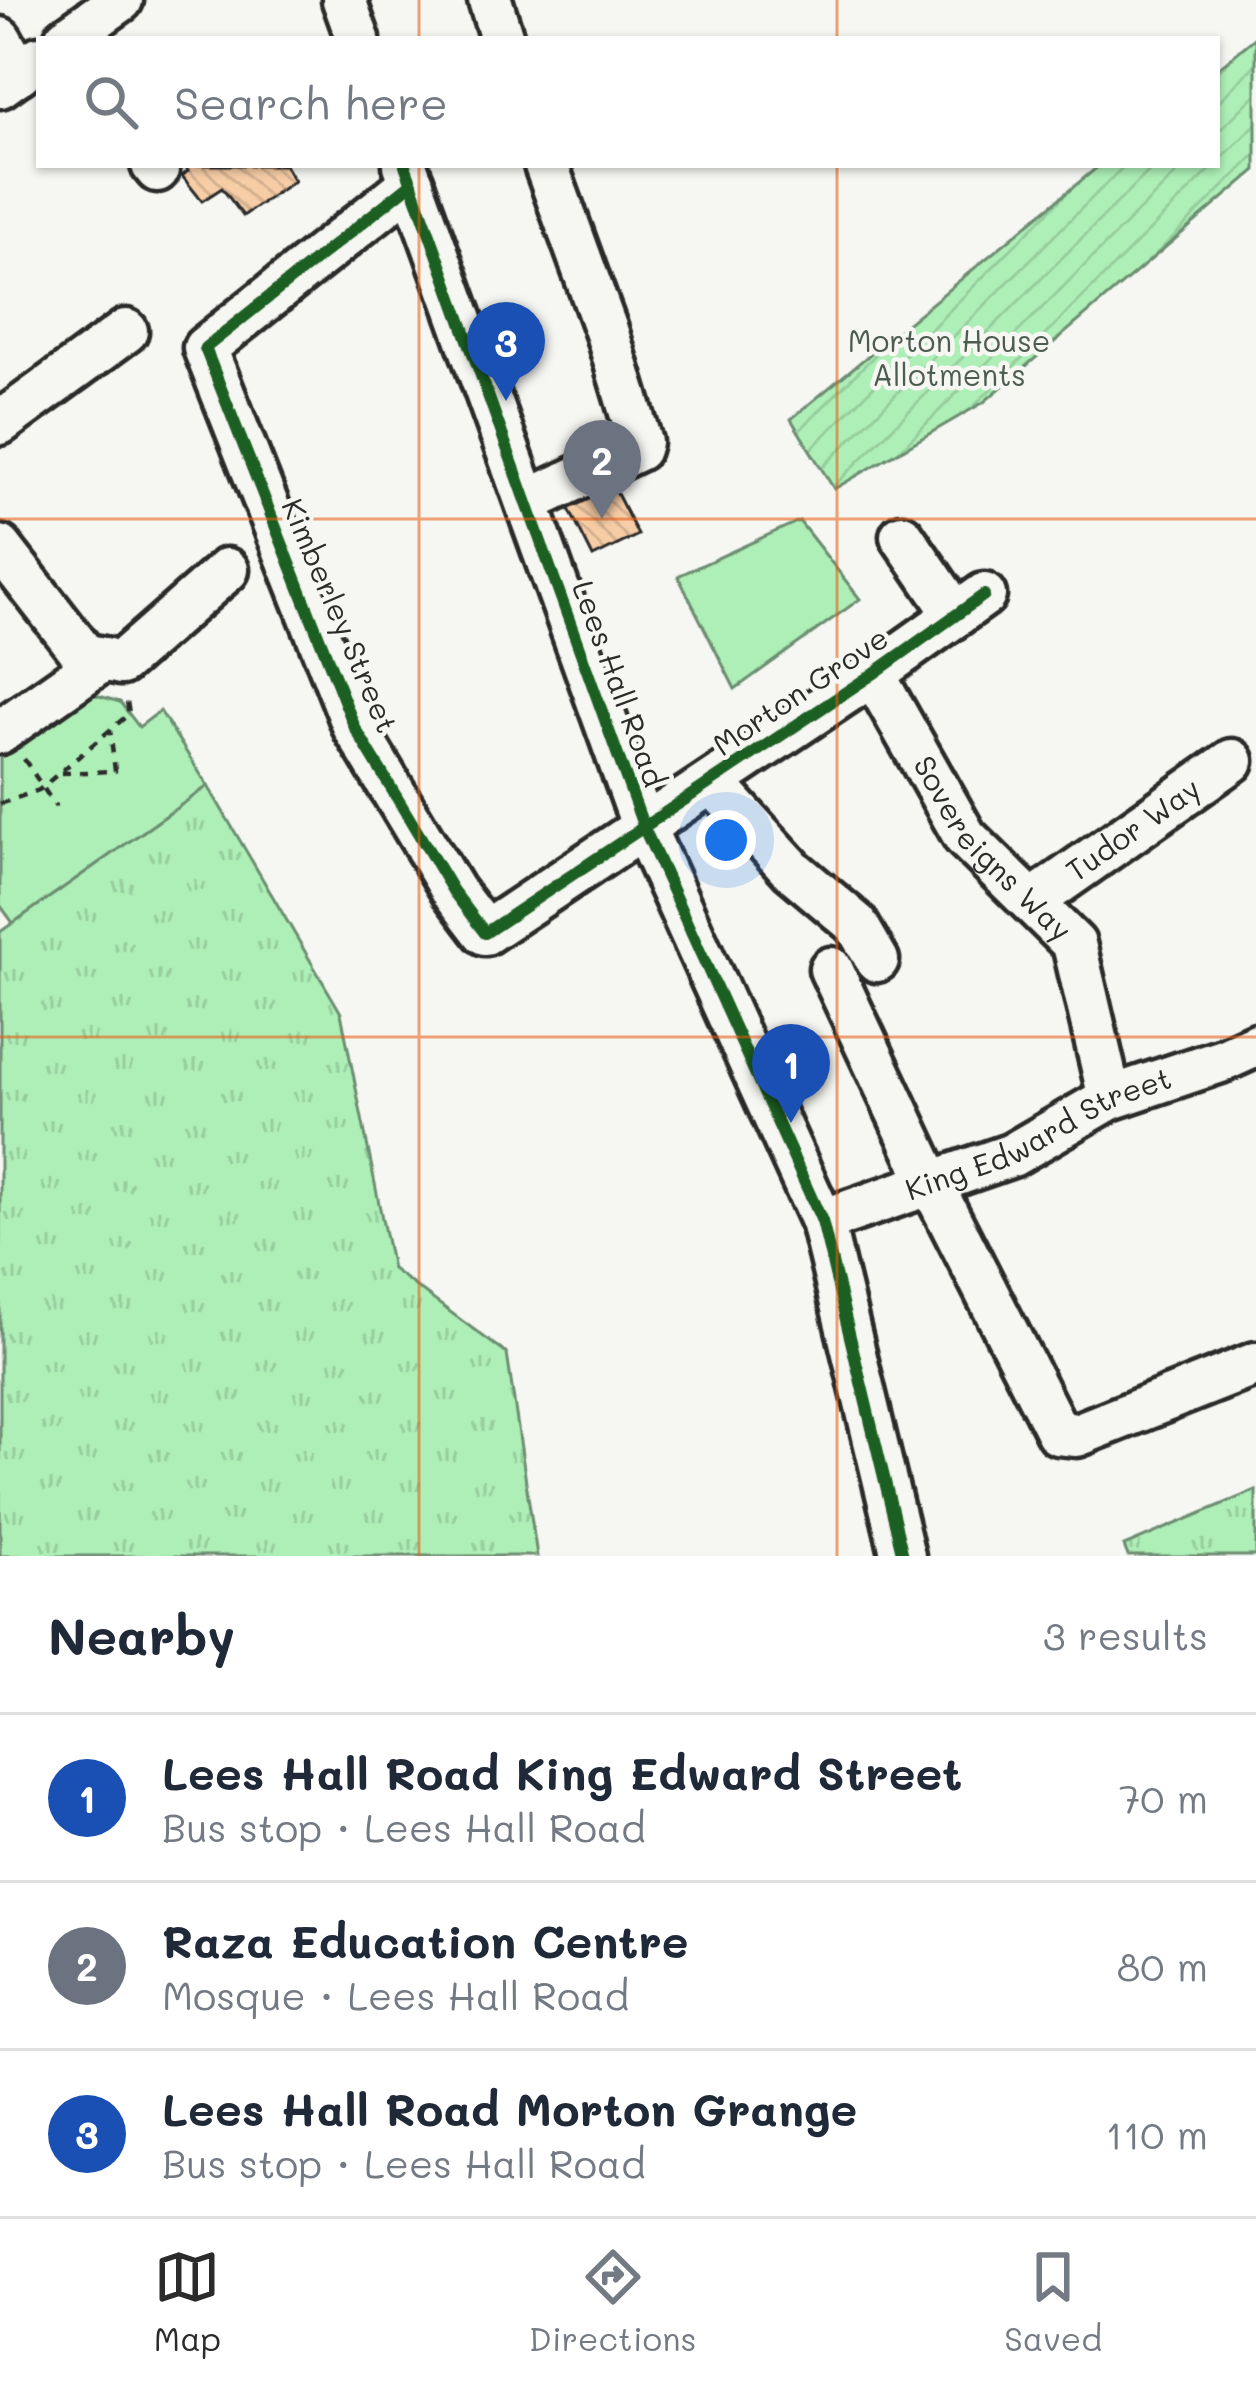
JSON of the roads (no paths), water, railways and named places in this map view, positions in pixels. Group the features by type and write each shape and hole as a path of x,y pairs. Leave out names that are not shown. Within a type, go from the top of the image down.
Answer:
{"street":[{"path":"70,36 122,0"},
{"path":"344,0 357,36"},
{"path":"490,0 501,36"},
{"path":"527,502 638,449 640,442 607,333 547,168"},
{"name":"Lees Hall Road","path":"409,174 644,828 822,1221 903,1556"},
{"name":"Kimberley Street","path":"409,174 205,348 355,728 453,891 484,933 644,828"},
{"path":"0,423 126,332"},
{"name":"Morton Grove","path":"644,828 970,605 902,536"},
{"path":"0,547 84,656 121,663 227,570"},
{"path":"7,739 104,659"},
{"name":"Sovereigns Way","path":"873,674 965,837 1074,944 1110,1098"},
{"name":"Tudor Way","path":"1033,901 1232,761"},
{"path":"712,782 792,870 856,924 877,960"},
{"path":"831,969 931,1183 1058,1432 1077,1436 1256,1364"},
{"name":"King Edward Street","path":"822,1221 1012,1155 1110,1098 1256,1045"}],"place":[{"name":"Lees Hall Road Morton Grange","path":"506,401"},
{"name":"Raza Education Centre","path":"602,519"},
{"name":"Lees Hall Road King Edward Street","path":"791,1123"}],"park label":[{"name":"Morton House Allotments","path":"949,359"}]}
